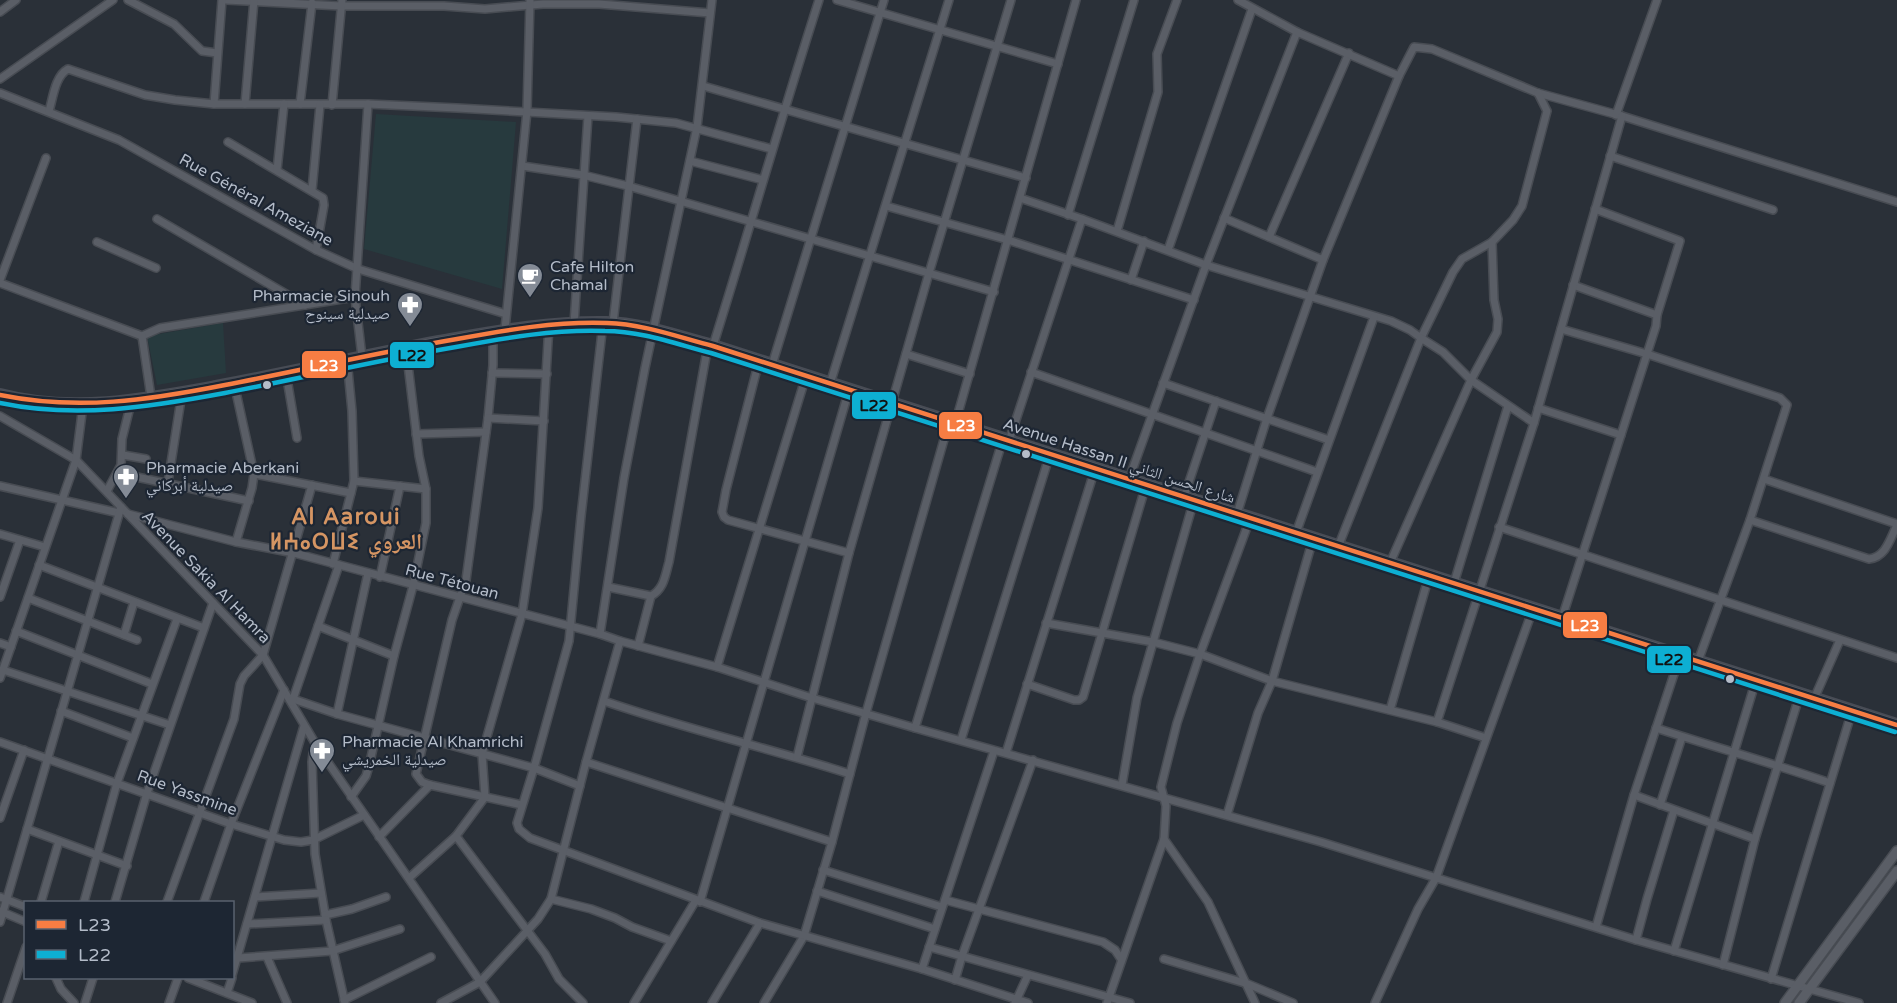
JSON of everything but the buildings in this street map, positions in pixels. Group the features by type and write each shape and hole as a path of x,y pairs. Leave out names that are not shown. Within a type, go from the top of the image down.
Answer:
{"main road":[{"name":"Avenue Hassan II شارع الحسن الثاني","path":"0,395 49,405 83,405 182,393 505,329 608,323 654,329 1897,725"}],"street":[{"path":"0,12 16,0"},
{"path":"0,79 113,0"},
{"path":"128,0 174,24 199,49 217,53"},
{"path":"214,104 217,53 224,0 485,9 530,3 598,4 710,13"},
{"path":"600,634 624,478 697,127 712,0"},
{"path":"608,587 651,596 659,592 663,585 710,346 752,221 819,0"},
{"path":"837,0 1058,64"},
{"path":"772,365 884,0"},
{"path":"830,384 949,0"},
{"path":"796,757 849,553 929,273 946,223 1011,0"},
{"path":"764,1003 804,936 866,713 952,423 970,374 994,292 1076,0"},
{"path":"1068,215 1134,0"},
{"path":"1118,231 1158,92 1156,54 1177,0"},
{"path":"1238,0 1297,32 1400,76"},
{"path":"1437,722 1534,423 1610,156 1619,116 1657,0"},
{"path":"245,104 254,1"},
{"path":"300,104 312,2"},
{"path":"332,105 342,3"},
{"path":"505,329 527,111 530,3"},
{"path":"1168,250 1252,9"},
{"path":"1129,479 1224,218 1297,32"},
{"path":"1237,514 1267,418 1323,260 1414,47 1432,48 1538,93 1897,202"},
{"path":"1269,237 1350,53"},
{"path":"49,111 60,76 68,69 146,95 214,104 368,104 527,111 637,119 697,127 772,149"},
{"path":"703,86 1026,178"},
{"name":"Rue Général Ameziane","path":"0,93 119,140 316,250 358,269 506,314"},
{"path":"1338,546 1421,338 1453,272 1462,259 1492,242 1513,220 1522,206 1530,183 1547,111 1538,93"},
{"path":"277,170 284,104"},
{"path":"362,357 355,297 368,104"},
{"path":"312,190 320,105"},
{"path":"574,324 582,175 588,116"},
{"path":"637,119 565,658 517,823 519,829 524,835 563,851 760,923 922,969 1028,1003"},
{"path":"228,142 320,195 324,201 316,250"},
{"path":"1610,156 1773,210"},
{"path":"46,158 0,281 141,336 160,328 355,297"},
{"path":"690,161 763,180"},
{"path":"522,166 582,175 628,186 994,292"},
{"path":"1020,198 1118,231 1206,266 1401,325 1443,352 1471,380 1534,423"},
{"path":"886,206 1008,240 1194,300"},
{"path":"1562,618 1656,326 1657,315 1680,241 1595,209"},
{"path":"1224,218 1323,260"},
{"path":"157,219 305,305"},
{"path":"915,728 1006,440 1070,260 1082,219"},
{"path":"1131,280 1144,241"},
{"path":"97,242 156,268"},
{"path":"1390,563 1471,380 1497,333 1492,242"},
{"path":"1573,285 1657,315"},
{"path":"1296,533 1374,317"},
{"path":"409,878 456,836 484,797 482,754 522,614 538,508 549,325"},
{"path":"1561,329 1647,354 1784,401 1787,405 1750,520 1698,662"},
{"path":"493,332 488,418 466,580 452,620 416,774 422,782 430,785 522,805"},
{"path":"141,336 152,397"},
{"path":"351,797 366,776 413,586 426,523 426,489 416,434 406,348"},
{"path":"906,354 970,374"},
{"path":"346,360 352,411 354,481 336,565 292,702 534,768 580,786"},
{"path":"759,361 722,512 724,517 849,553"},
{"path":"1031,372 1317,472"},
{"path":"286,373 297,438"},
{"path":"492,373 547,374"},
{"path":"717,667 806,376"},
{"path":"128,514 236,542 249,501 254,474 234,383"},
{"path":"1163,383 1329,440"},
{"path":"638,1001 671,941 698,901 728,807 849,390"},
{"path":"168,482 182,393"},
{"path":"107,491 118,473 123,455 123,439 132,399"},
{"path":"1122,785 1137,698 1205,434 1216,401"},
{"path":"0,678 76,460 83,405"},
{"path":"1454,583 1508,406"},
{"path":"1538,408 1621,435"},
{"name":"Avenue Sakia Al Hamra","path":"0,416 76,460 107,491 120,510 128,514 262,655 318,748 495,1003"},
{"path":"488,418 544,421"},
{"path":"416,434 486,432"},
{"path":"961,740 1050,454"},
{"path":"123,455 146,459"},
{"path":"1006,753 1095,469"},
{"path":"118,473 249,501"},
{"path":"254,474 351,493"},
{"path":"1750,520 1869,559 1882,555 1897,524 1764,478"},
{"path":"354,481 426,489"},
{"path":"168,901 234,719 240,684 262,655 294,553 312,485"},
{"path":"1027,684 1074,700 1079,700 1085,691 1146,485"},
{"path":"0,486 120,510 27,829 3,898 0,922"},
{"path":"380,577 400,486"},
{"path":"1108,1000 1164,839 1166,806 1161,787 1177,723 1250,519"},
{"path":"1499,527 1721,598 1897,658"},
{"path":"0,534 45,547"},
{"path":"1227,815 1258,712 1272,681 1313,538"},
{"path":"0,597 21,540"},
{"name":"Rue Tétouan","path":"236,542 294,553 413,586 570,625 994,751 1227,815 1636,940 1860,1003"},
{"path":"39,565 204,628"},
{"path":"336,714 368,573"},
{"path":"1390,710 1429,576"},
{"path":"638,646 651,596"},
{"path":"28,598 137,640"},
{"path":"124,635 134,602"},
{"path":"117,901 147,793 213,603"},
{"path":"1375,1003 1418,909 1436,878 1533,609"},
{"path":"85,901 117,783 177,619"},
{"path":"1046,623 1153,642 1200,654 1272,681 1437,722 1486,738"},
{"path":"318,626 394,656"},
{"path":"16,631 152,684"},
{"path":"1814,699 1840,640"},
{"path":"441,1003 480,982 527,931 551,899 620,641"},
{"path":"0,643 11,647"},
{"path":"1596,927 1634,795 1680,656"},
{"path":"3,670 170,725"},
{"path":"1674,951 1756,680"},
{"path":"205,901 231,824 284,690"},
{"path":"1723,965 1755,839 1800,694"},
{"path":"604,702 664,722 796,757 850,774"},
{"path":"61,711 133,738"},
{"path":"1771,979 1852,711"},
{"path":"234,970 304,726"},
{"path":"1656,728 1830,783"},
{"path":"1660,805 1682,737"},
{"name":"Rue Yassmine","path":"0,742 231,824 292,842 313,840 364,815"},
{"path":"318,748 313,753 312,762 313,840 321,893 344,1002 431,957"},
{"path":"0,818 24,750"},
{"path":"922,969 994,751"},
{"path":"955,980 1033,760"},
{"path":"586,762 832,842"},
{"path":"379,837 430,785"},
{"path":"1634,795 1755,839"},
{"path":"1636,940 1674,810"},
{"path":"27,829 127,866"},
{"path":"456,836 545,954 559,979 583,1003"},
{"path":"1164,839 1208,902 1255,1003"},
{"path":"42,901 59,841"},
{"path":"1785,1003 1897,851"},
{"path":"823,870 944,904 979,910 1103,942 1115,950 1121,959"},
{"path":"1799,1003 1897,871"},
{"path":"817,891 935,929"},
{"path":"255,897 321,893"},
{"path":"248,924 326,918 386,897"},
{"path":"3,898 24,907"},
{"path":"551,899 591,909 671,941"},
{"path":"2,912 24,921"},
{"path":"712,1003 760,923"},
{"path":"238,958 333,951 400,929"},
{"path":"929,947 1108,1000 1130,1003"},
{"path":"7,1003 24,952"},
{"path":"267,957 287,1003"},
{"path":"1164,959 1248,984 1293,1003"},
{"path":"1016,1001 1028,975"},
{"path":"56,979 61,989 74,1003"},
{"path":"85,1003 93,979"},
{"path":"169,1003 177,979"},
{"path":"192,979 252,1003"},
{"path":"227,993 231,979"}],"green space":[{"path":"376,114 516,122 502,289 364,249"},
{"path":"223,323 226,373 157,385 147,336"}],"transit line":[{"name":"L23","path":"0,395 29,400 85,403 141,399 513,329 588,323 634,326 713,346 1897,725"},
{"name":"L22","path":"0,403 28,408 85,411 141,407 225,393 511,337 568,331 632,333 711,353 1895,732"}],"place":[{"name":"Cafe Hilton Chamal","path":"530,299"},
{"name":"Pharmacie Sinouh صيدلية سينوح","path":"410,328"},
{"name":"Pharmacie Aberkani صيدلية أبركاني","path":"126,500"},
{"name":"Pharmacie Al Khamrichi صيدلية الخمريشي","path":"322,774"}],"district":[{"name":"Al Aaroui ⵍⵄⴰⵔⵡⵉ العروي","path":"346,530"}]}
